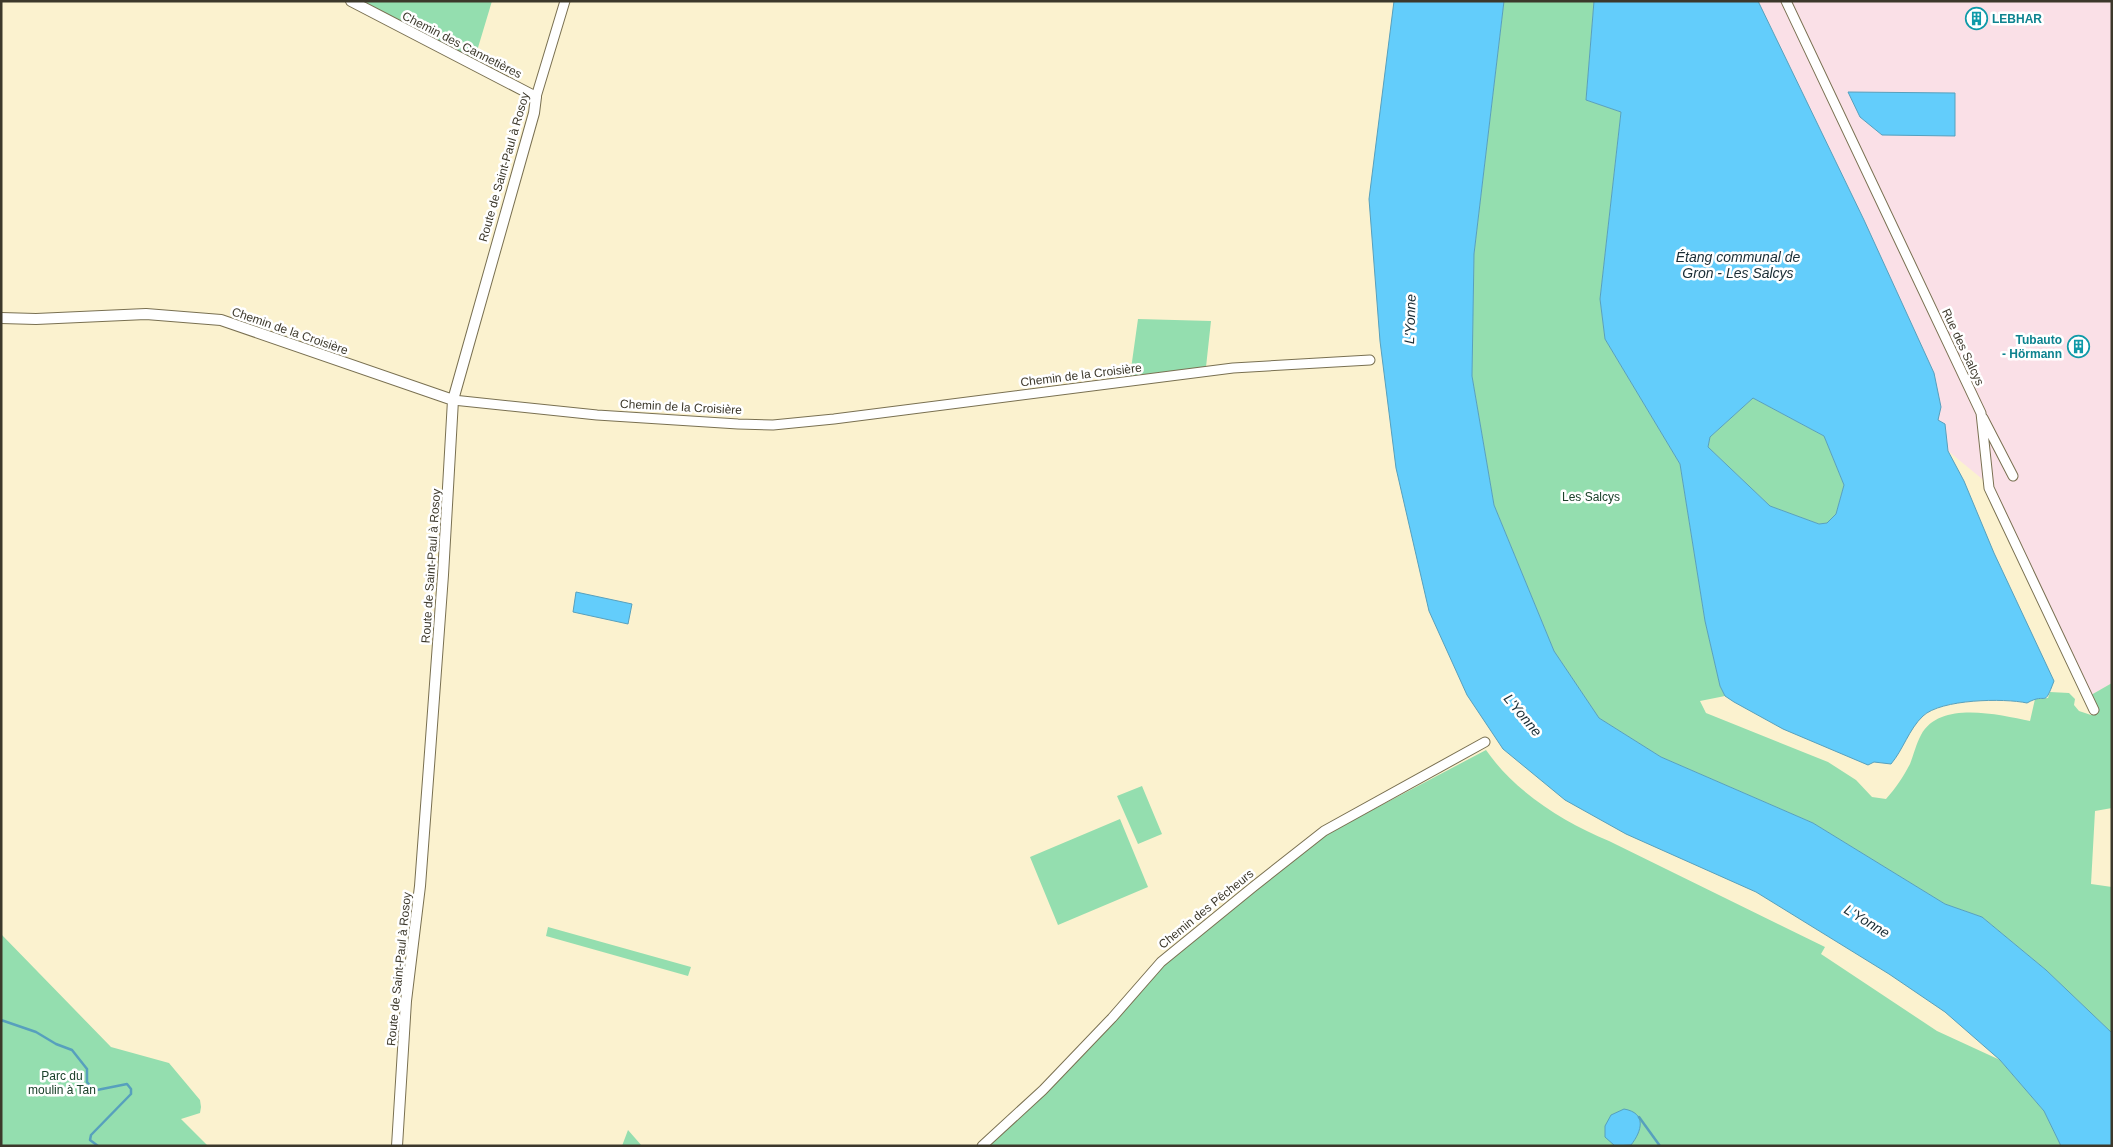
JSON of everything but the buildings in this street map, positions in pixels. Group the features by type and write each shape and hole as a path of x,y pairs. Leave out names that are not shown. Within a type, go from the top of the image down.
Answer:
{"street":[{"name":"Chemin des Cannetières","path":"351,1 536,97"},
{"name":"Route de Saint-Paul à Rosoy","path":"397,1146 406,1002 420,886 443,575 453,400 534,113 536,97 565,1"},
{"name":"Rue des Salcys","path":"1786,1 1981,413 1989,488 2094,710"},
{"name":"Chemin de la Croisière","path":"1,318 36,319 146,314 221,320 453,400 597,415 773,425 834,419 1233,368 1370,360"},
{"path":"1981,413 2013,476"},
{"name":"Chemin des Pêcheurs","path":"982,1146 1043,1090 1112,1018 1161,962 1253,887 1324,831 1485,742"}],"shaded area":[{"path":"1758,1 2112,1 2112,683 2091,695 1992,487 1948,451 1945,424 1937,420 1864,220"}],"green space":[{"path":"353,1 492,1 474,61"},
{"name":"Les Salcys","path":"1504,1 1594,1 1586,100 1621,112 1600,299 1605,339 1680,464 1705,621 1720,686 1725,696 1700,701 1706,713 1828,762 1856,780 1872,797 1886,799 1910,764 1921,735 1930,724 1942,717 1971,713 2030,721 2035,699 2048,698 2050,692 2069,693 2075,699 2074,705 2079,711 2091,715 2094,713 2091,695 2112,683 2112,808 2095,811 2091,884 2112,887 2112,1033 2046,970 1982,917 1945,904 1813,823 1661,757 1599,718 1554,651 1494,505 1472,376 1474,254"},
{"path":"1138,319 1211,321 1206,367 1130,376"},
{"path":"1753,398 1824,436 1844,485 1836,514 1827,523 1819,524 1770,506 1708,447 1710,437"},
{"path":"1486,750 1511,779 1526,792 1574,825 1825,947 1821,954 1937,1031 2000,1060 2044,1111 2061,1146 987,1146 1163,965 1325,835"},
{"path":"1142,786 1162,834 1138,844 1117,796"},
{"path":"1120,819 1148,887 1058,925 1030,857"},
{"path":"548,927 691,967 688,976 546,936"},
{"name":"Parc du moulin à Tan","path":"1,934 111,1047 169,1063 200,1100 200,1113 181,1119 208,1146 1,1146"},
{"path":"628,1130 642,1146 622,1146"}],"water":[{"name":"L'Yonne","path":"1394,1 1504,1 1474,254 1472,376 1494,505 1554,651 1599,718 1661,757 1813,823 1945,904 1982,917 2046,970 2112,1033 2112,1146 2061,1146 2044,1111 2000,1060 1945,1012 1889,974 1756,892 1626,834 1565,800 1503,749 1467,695 1429,611 1396,468 1380,341 1369,199"},
{"name":"Étang communal de Gron - Les Salcys","path":"1594,1 1758,1 1864,220 1934,373 1941,407 1938,420 1945,424 1948,451 1964,481 1994,553 2054,681 2046,698 2027,703 2017,701 1973,701 1932,710 1918,721 1891,764 1874,762 1868,765 1783,729 1725,696 1720,686 1705,621 1680,464 1605,339 1600,299 1621,112 1586,100","holes":["1753,398 1824,436 1844,485 1836,514 1827,523 1819,524 1770,506 1708,447 1710,437"]},
{"path":"1848,92 1955,93 1955,136 1882,135 1860,117"},
{"path":"576,592 632,604 628,624 573,612"},
{"path":"1624,1109 1636,1114 1639,1118 1640,1129 1631,1145 1615,1146 1605,1137 1605,1126 1611,1115"}],"waterway":[{"path":"1,1020 36,1032 56,1044 72,1050 87,1069 87,1082 91,1087 97,1090 127,1084 131,1089 131,1094 91,1135 90,1140 98,1146"},
{"path":"1639,1117 1660,1146"}],"place":[{"name":"LEBHAR","path":"1976,19"},
{"name":"Tubauto - Hörmann","path":"2078,347"}]}
